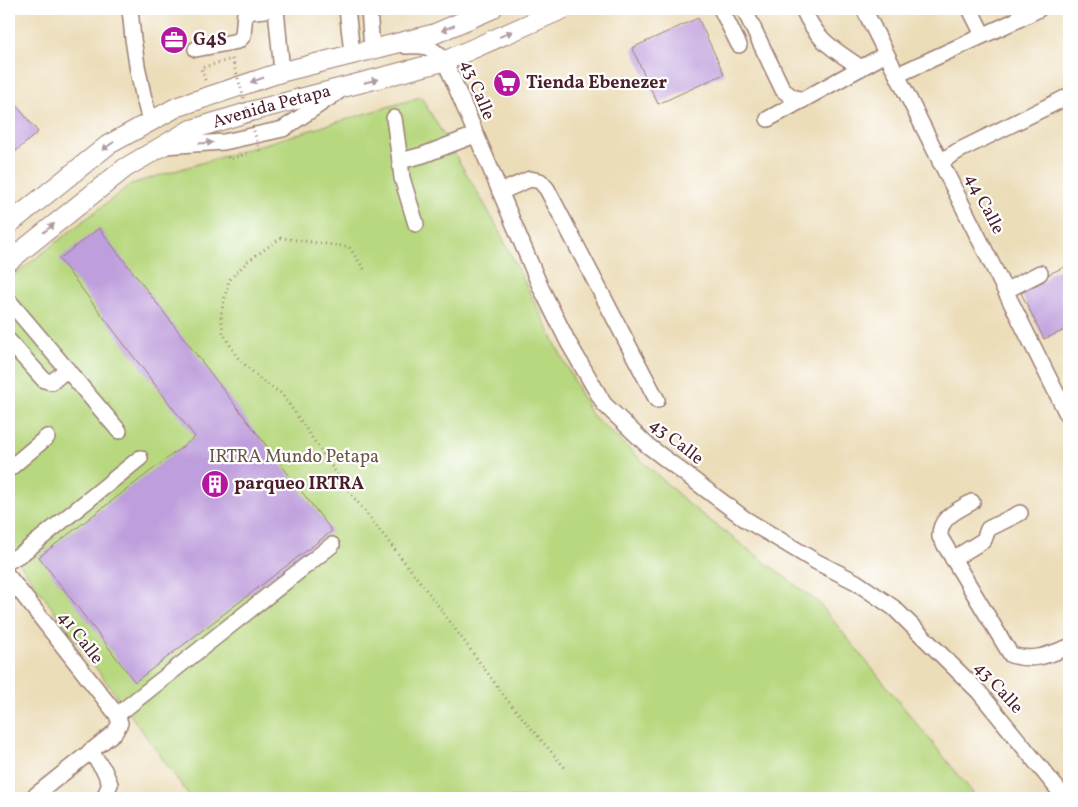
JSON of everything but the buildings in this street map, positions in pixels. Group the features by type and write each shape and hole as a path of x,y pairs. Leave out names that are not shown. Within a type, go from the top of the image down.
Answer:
{"main road":[{"name":"Avenida Petapa","path":"9,224 108,145 177,107 282,72 434,34 492,9"},
{"name":"Avenida Petapa","path":"10,260 124,168 190,130 217,121 445,61 563,9"}],"street":[{"path":"130,9 133,48 139,83 150,121"},
{"path":"196,49 241,39 245,10 276,9 282,72"},
{"path":"347,9 352,53"},
{"path":"369,9 375,48"},
{"path":"721,9 739,45"},
{"path":"744,9 783,90 792,97 803,100"},
{"path":"803,9 811,28 821,40 861,68"},
{"name":"44 Calle","path":"864,9 940,162 1007,290 1069,418"},
{"path":"970,9 983,35"},
{"path":"897,75 983,35 1019,14 1039,9"},
{"name":"43 Calle","path":"375,48 425,45 445,61 540,286 568,342 604,404 647,445 745,519 815,561 856,582 894,608 979,692 1065,798"},
{"path":"768,119 886,54"},
{"path":"940,162 958,151 1069,96"},
{"path":"394,118 402,178 416,224"},
{"path":"400,161 422,155 475,135"},
{"path":"500,192 530,179 540,181 547,189 657,400"},
{"path":"1007,290 1040,273"},
{"path":"9,301 119,431"},
{"path":"9,341 44,380 52,382 67,369"},
{"path":"9,469 47,437"},
{"path":"9,561 24,552 140,458"},
{"path":"972,502 948,516 940,528 940,537 1010,655 1023,659 1041,658 1069,647"},
{"path":"953,558 984,540 988,529 1020,513"},
{"path":"32,798 115,732 119,719 332,545"},
{"name":"41 Calle","path":"9,577 119,719"},
{"path":"90,751 104,770 110,784 104,798"}],"path":[{"path":"201,68 232,59 260,151 229,159"},
{"path":"364,269 349,247 281,238 248,261 229,280 221,314 224,333 237,357 261,380 282,394 348,490 428,592 508,701 566,768"}],"green space":[{"name":"IRTRA Mundo Petapa","path":"421,97 493,219 590,413 691,506 819,603 977,798 191,798 9,549 9,279 131,184"}],"place":[{"name":"G4S","path":"174,40"},
{"name":"Tienda Ebenezer","path":"507,83"},
{"name":"parqueo IRTRA","path":"215,484"}]}
